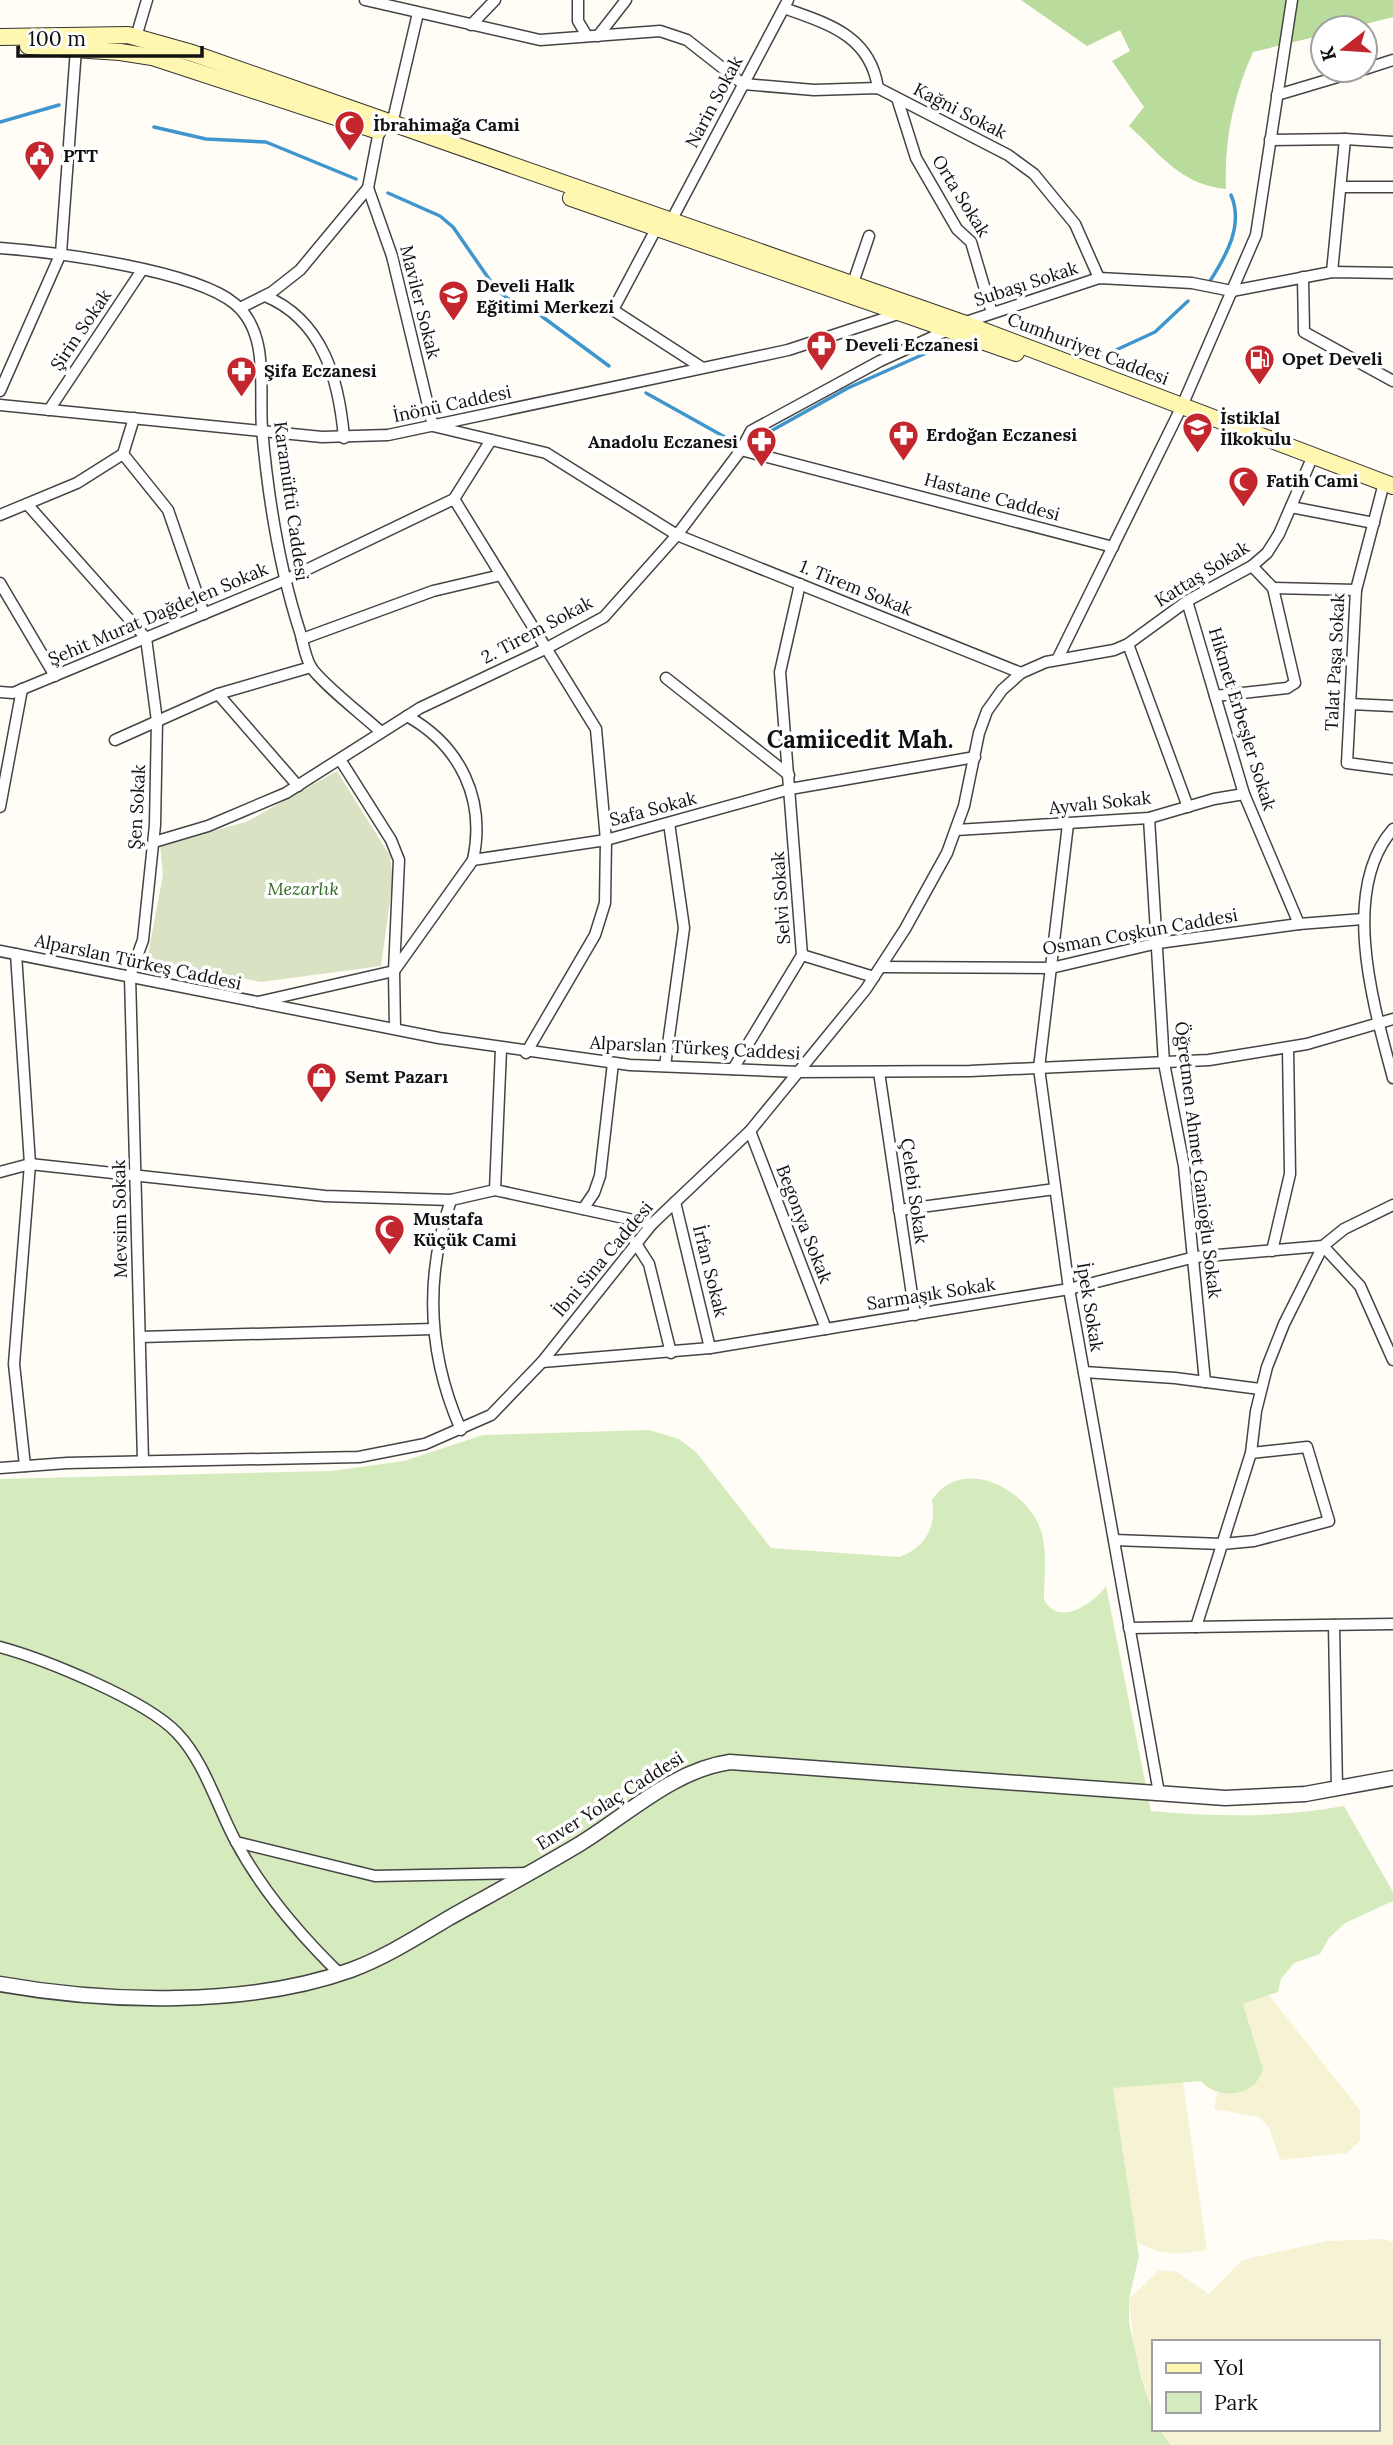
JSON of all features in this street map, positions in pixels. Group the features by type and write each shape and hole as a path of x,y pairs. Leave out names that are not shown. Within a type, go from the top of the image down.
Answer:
{"main road":[{"name":"Cumhuriyet Caddesi","path":"0,37 136,37 192,53 656,229 901,313 956,326 1094,370 1312,458 1389,484"},
{"name":"Cumhuriyet Caddesi","path":"0,46 120,52 167,61 385,127 671,221 853,283 956,326"}],"street":[{"path":"136,37 147,0"},
{"path":"365,0 405,5 418,13 540,40 641,30 669,33 694,46 743,84"},
{"path":"471,25 495,0"},
{"path":"578,0 578,21 592,36"},
{"path":"592,36 626,0"},
{"path":"1058,658 1182,406 1256,235 1292,0"},
{"path":"786,4 852,37 872,65 878,88"},
{"name":"Narin Sokak","path":"671,221 786,4"},
{"path":"0,248 61,253 184,280 233,301 240,308 265,296 287,282 312,258 368,188 418,13"},
{"path":"0,391 61,253 76,49"},
{"name":"Kağni Sokak","path":"743,84 814,90 878,88 1008,155 1034,174 1075,224 1099,278"},
{"path":"1278,96 1316,84"},
{"name":"Orta Sokak","path":"897,98 916,158 957,229 971,242 992,313"},
{"path":"1270,140 1345,139 1393,142"},
{"path":"1332,272 1345,139"},
{"path":"1342,187 1393,187"},
{"name":"Maviler Sokak","path":"368,188 392,256 433,426"},
{"path":"656,229 612,310 701,367"},
{"path":"853,283 869,236"},
{"name":"Şirin Sokak","path":"49,410 142,270"},
{"path":"1099,278 1192,283 1232,291 1332,272 1393,273"},
{"path":"1303,277 1304,332 1393,382"},
{"name":"Subaşı Sokak","path":"956,326 1099,278"},
{"path":"265,296 295,312 317,338 337,388 344,438"},
{"name":"Karamüftü Caddesi","path":"240,308 254,332 259,349 262,430 283,581 311,667 381,732"},
{"name":"İnönü Caddesi","path":"0,405 344,438 388,435 822,341 901,313"},
{"name":"2. Tirem Sokak","path":"153,842 234,817 298,786 341,761 407,716 547,648 604,617 677,535 741,450 751,431 880,361 956,326"},
{"path":"0,515 77,484 123,454 134,418"},
{"name":"1. Tirem Sokak","path":"433,426 546,453 677,535 1021,673"},
{"path":"491,440 454,499 596,729 606,840 607,887 598,928 526,1053"},
{"name":"Hastane Caddesi","path":"741,450 1113,547"},
{"path":"123,454 168,510 204,614"},
{"name":"Kattaş Sokak","path":"1058,658 1102,652 1128,644 1187,601 1252,566 1274,544 1312,458"},
{"name":"Talat Paşa Sokak","path":"1389,484 1374,523 1356,590 1347,763 1393,769"},
{"name":"Şehit Murat Dağdelen Sokak","path":"0,692 13,693 283,581 454,499"},
{"path":"27,504 146,638"},
{"path":"1291,507 1374,523"},
{"path":"1215,696 1287,688 1295,683 1273,588 1252,566"},
{"path":"302,639 433,591 501,575"},
{"path":"0,583 55,676"},
{"name":"Selvi Sokak","path":"733,1069 802,955 780,672 800,584"},
{"path":"1273,588 1356,590"},
{"name":"Hikmet Erbeşler Sokak","path":"1187,601 1244,794 1299,924"},
{"name":"Şen Sokak","path":"130,976 143,940 153,842 157,721 146,638"},
{"path":"1128,644 1188,807"},
{"name":"İbni Sina Caddesi","path":"0,1468 143,1461 359,1457 406,1449 461,1430 491,1415 542,1362 635,1242 750,1132 877,972 920,904 956,830 975,757 978,733 987,711 1002,690 1021,673 1058,658"},
{"path":"115,740 219,694 311,667"},
{"path":"666,678 789,775"},
{"path":"0,807 23,689"},
{"path":"219,694 298,786"},
{"path":"1350,704 1393,706"},
{"path":"251,1003 394,971 473,860 477,820 468,780 443,742 407,716"},
{"name":"Safa Sokak","path":"473,860 606,840 790,789 975,757"},
{"path":"341,761 391,840 398,860 395,1029"},
{"name":"Ayvalı Sokak","path":"956,830 1149,818 1244,794"},
{"name":"Öğretmen Ahmet Ganioğlu Sokak","path":"1149,818 1164,1063 1184,1166 1195,1257 1205,1382"},
{"path":"665,1066 684,928 669,823"},
{"name":"İpek Sokak","path":"1069,824 1039,1068 1069,1289 1159,1793"},
{"path":"1393,830 1371,867 1363,919 1378,1022 1393,1078"},
{"name":"Osman Coşkun Caddesi","path":"802,955 877,972 1051,968 1158,943 1299,924 1363,919"},
{"name":"Alparslan Türkeş Caddesi","path":"0,951 251,1003 501,1049 613,1063 665,1066 799,1072 879,1072 1164,1063 1243,1057 1288,1048 1393,1018"},
{"path":"16,954 30,1164 14,1364 25,1466"},
{"name":"Mevsim Sokak","path":"130,976 143,1461"},
{"path":"1272,1251 1290,1174 1288,1048"},
{"path":"495,1190 501,1049"},
{"path":"583,1209 594,1193 600,1176 613,1063"},
{"name":"Çelebi Sokak","path":"879,1072 915,1315"},
{"name":"Begonya Sokak","path":"750,1132 826,1329"},
{"path":"0,1172 30,1164 326,1196 451,1200 495,1190 652,1224"},
{"path":"900,1210 1055,1189"},
{"path":"451,1200 435,1261 433,1329 439,1367 461,1430"},
{"name":"İrfan Sokak","path":"675,1202 710,1348"},
{"path":"1196,1627 1251,1453 1260,1389 1284,1324 1323,1246 1344,1229 1393,1205"},
{"path":"635,1242 647,1258 671,1353"},
{"path":"1323,1246 1360,1286 1393,1360"},
{"name":"Sarmaşık Sokak","path":"542,1362 710,1348 1069,1289 1195,1257 1323,1246"},
{"path":"140,1337 433,1329"},
{"path":"1084,1372 1260,1389"},
{"path":"1114,1540 1222,1544 1254,1541 1329,1521 1307,1447 1251,1453"},
{"path":"1129,1628 1393,1624"},
{"path":"1334,1625 1337,1789"},
{"path":"0,1647 80,1677 168,1724 189,1748 236,1842 279,1908 340,1973"},
{"name":"Enver Yolaç Caddesi","path":"0,1984 76,1993 170,1996 284,1987 340,1973 377,1960 528,1873 693,1771 730,1762 1225,1798 1337,1789 1393,1778"},
{"path":"236,1842 375,1876 528,1873"}],"shaded area":[{"path":"1269,1995 1360,2110 1360,2141 1347,2153 1280,2160 1269,2128 1259,2117 1214,2109 1217,2093 1237,2093 1260,2078 1262,2063 1243,2004"},
{"path":"1183,2082 1207,2250 1176,2254 1156,2251 1137,2242 1113,2088"},
{"path":"1384,2239 1393,2242 1393,2445 1171,2445 1160,2431 1379,2431 1379,2340 1152,2340 1152,2411 1135,2355 1129,2299 1159,2270 1177,2272 1209,2294 1242,2260 1327,2241"}],"green space":[{"path":"1021,0 1393,0 1393,17 1379,21 1379,14 1309,14 1309,38 1253,52 1231,119 1226,189 1210,186 1184,175 1129,126 1144,107 1112,61 1130,51 1120,30 1087,46"},
{"name":"Mezarlık","path":"337,771 390,856 393,879 381,966 261,982 147,960 163,875 160,845 246,822"},
{"path":"649,1430 679,1439 696,1452 771,1548 899,1557 916,1548 927,1535 933,1519 932,1500 944,1487 959,1480 991,1482 1021,1500 1040,1528 1045,1553 1044,1599 1050,1608 1058,1612 1075,1610 1093,1600 1106,1586 1151,1811 1248,1815 1296,1813 1344,1806 1393,1892 1393,1901 1345,1923 1329,1938 1320,1954 1294,1963 1281,1979 1278,1992 1243,2004 1263,2068 1259,2078 1253,2085 1236,2093 1217,2091 1201,2081 1113,2088 1139,2256 1129,2299 1129,2323 1152,2411 1152,2431 1160,2431 1171,2445 0,2445 0,1479 331,1471 404,1461 483,1435"}],"waterway":[{"path":"0,122 59,105"},
{"path":"154,127 206,139 266,142 356,179"},
{"path":"388,193 440,216 453,227 496,289 516,305 540,315 609,366"},
{"path":"1210,281 1227,251 1234,229 1231,195"},
{"path":"1103,356 1155,332 1188,301"},
{"path":"760,437 848,388 933,350"},
{"path":"646,393 732,441"}],"place":[{"name":"İbrahimağa Cami","path":"350,152"},
{"name":"PTT","path":"40,183"},
{"name":"Develi Halk Eğitimi Merkezi","path":"453,323"},
{"name":"Develi Eczanesi","path":"822,372"},
{"name":"Opet Develi","path":"1259,386"},
{"name":"Şifa Eczanesi","path":"241,398"},
{"name":"İstiklal İlkokulu","path":"1197,455"},
{"name":"Erdoğan Eczanesi","path":"903,462"},
{"name":"Anadolu Eczanesi","path":"761,469"},
{"name":"Fatih Cami","path":"1243,508"},
{"name":"Semt Pazarı","path":"322,1104"},
{"name":"Mustafa Küçük Cami","path":"390,1256"}],"district":[{"name":"Camiicedit Mah.","path":"860,740"}]}
